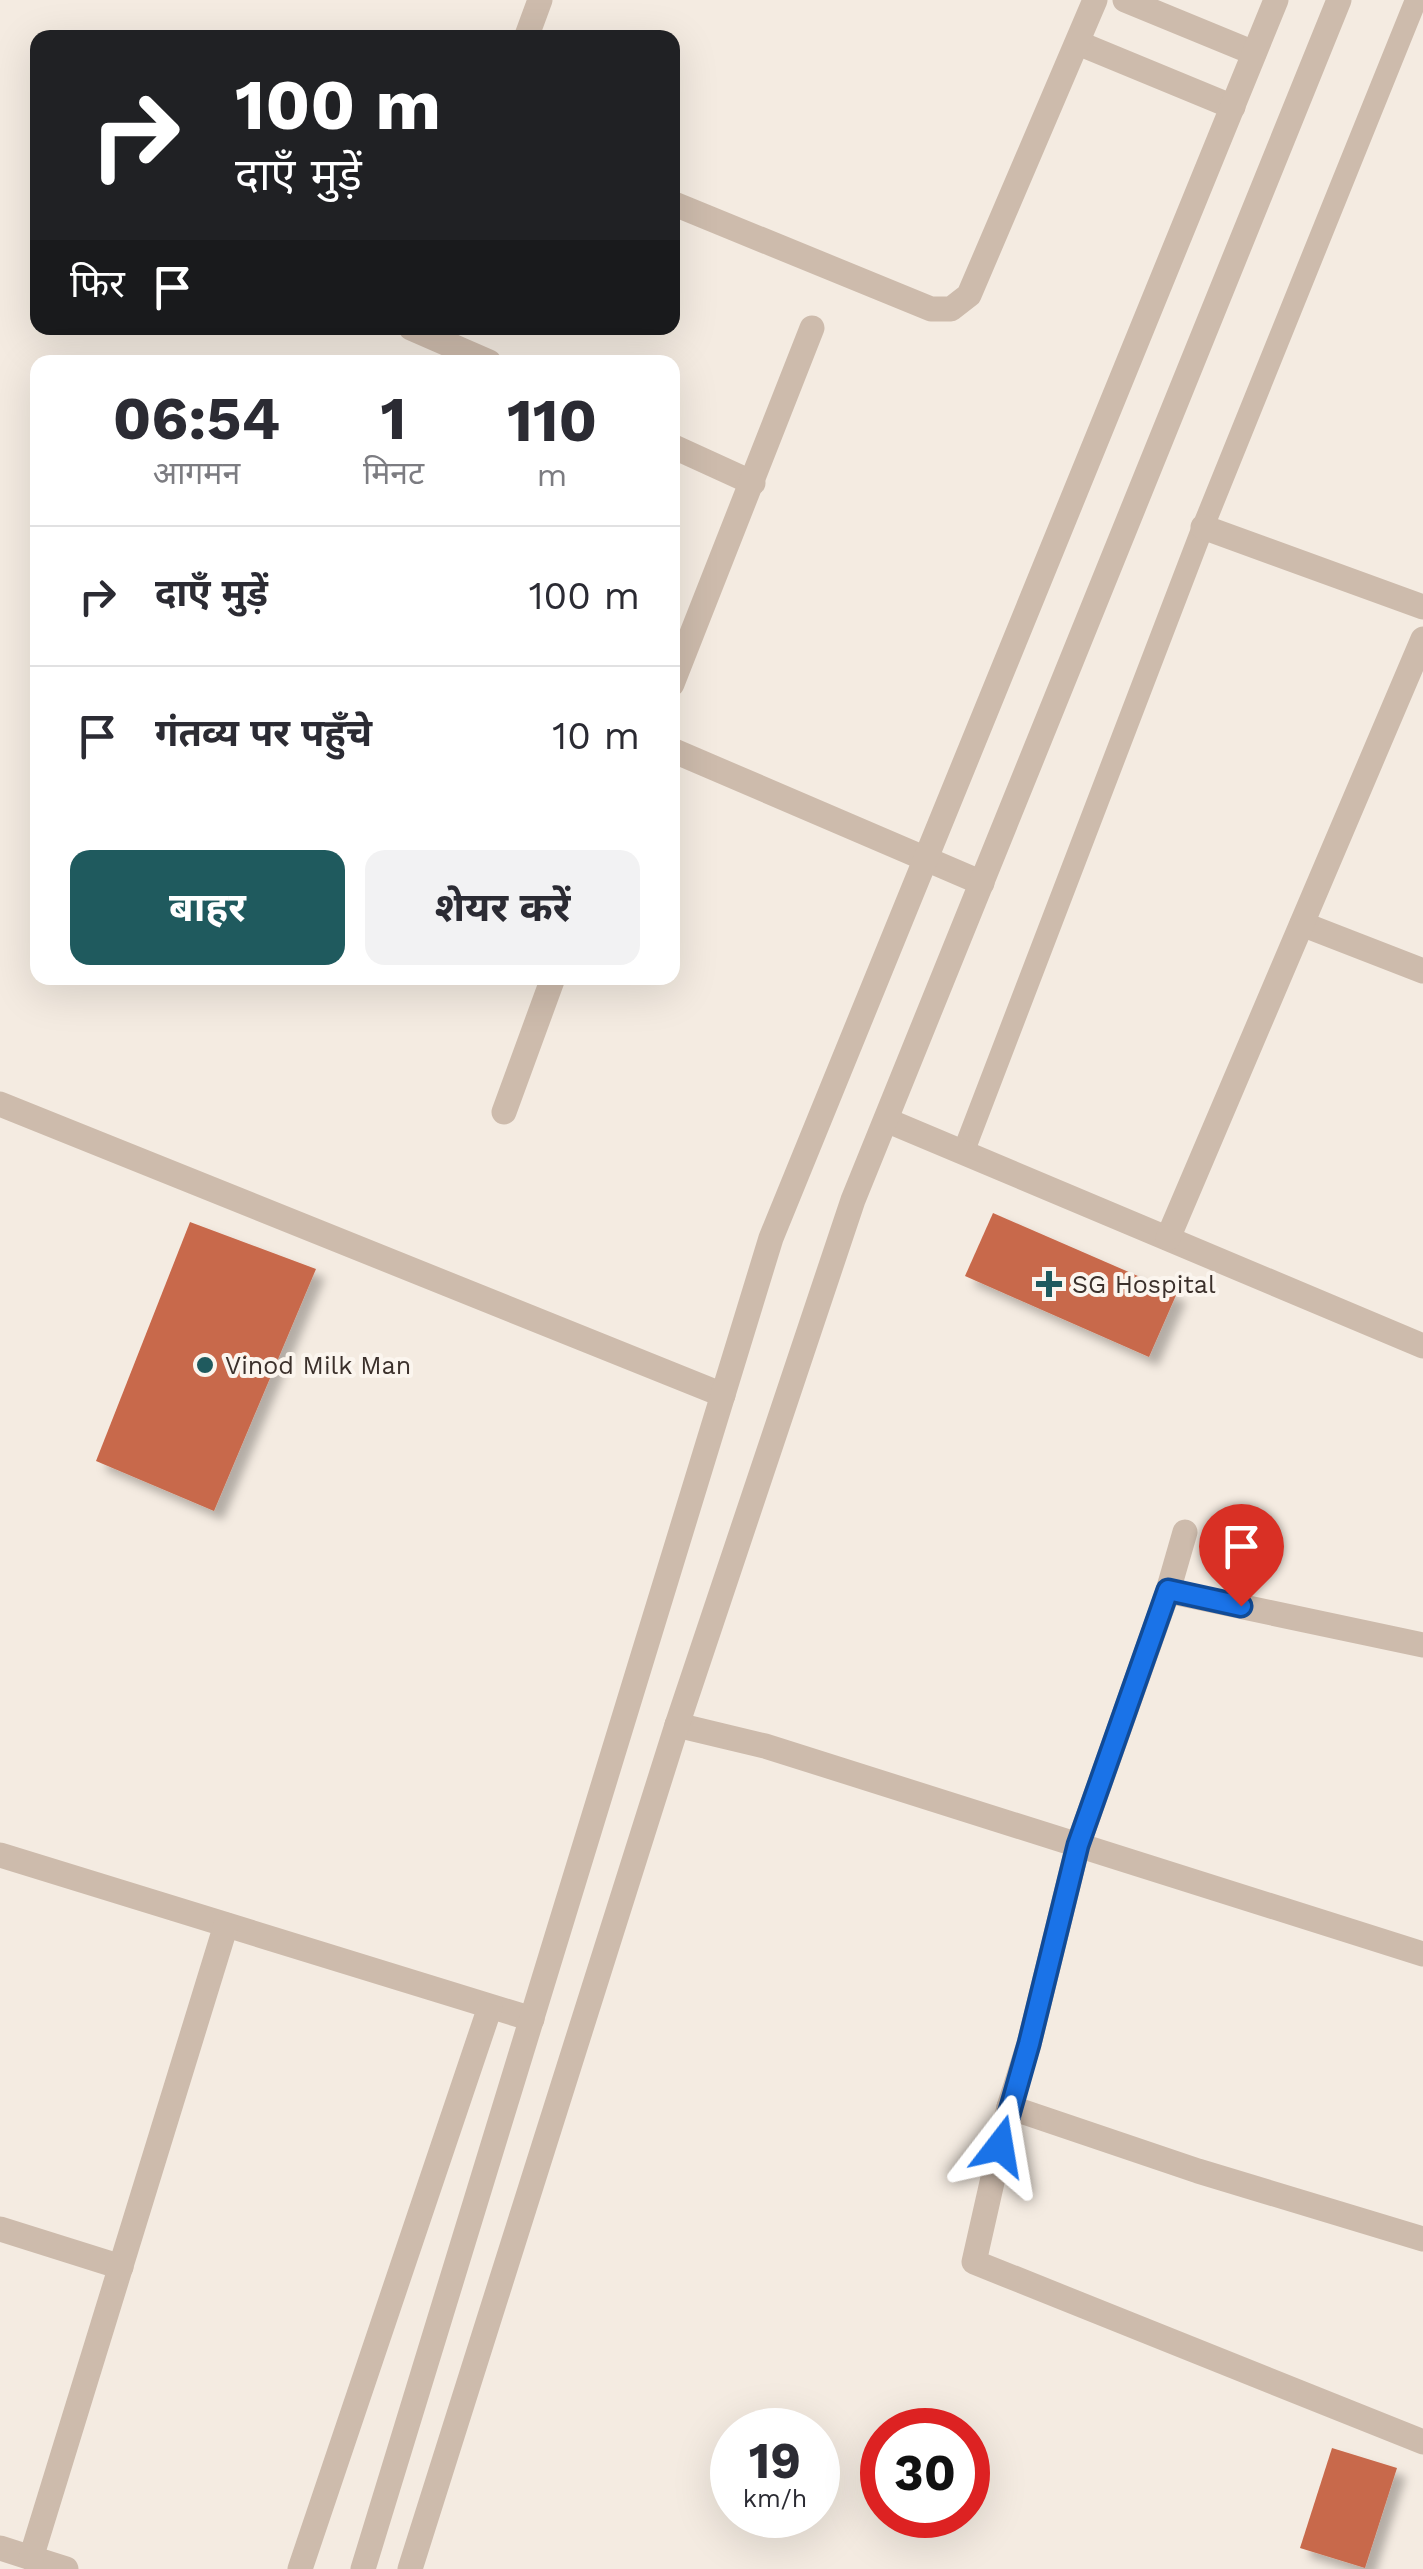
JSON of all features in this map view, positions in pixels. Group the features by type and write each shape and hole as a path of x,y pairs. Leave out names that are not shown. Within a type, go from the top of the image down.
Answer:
{"street":[{"path":"529,30 540,0"},
{"path":"680,207 932,309 951,308 969,295 1096,0"},
{"path":"1124,0 1254,53"},
{"path":"363,2569 771,1238 1276,0"},
{"path":"410,2569 677,1725 853,1200 1340,0"},
{"path":"1078,44 1233,107"},
{"path":"680,664 812,328"},
{"path":"427,335 474,355"},
{"path":"680,450 753,484"},
{"path":"1203,526 1423,608"},
{"path":"1168,1238 1423,639"},
{"path":"680,753 982,884"},
{"path":"1302,924 1423,971"},
{"path":"504,1112 550,985"},
{"path":"0,1104 723,1395"},
{"path":"886,1120 1423,1346"},
{"path":"1185,1532 1078,1845 974,2262 1423,2442"},
{"path":"1168,1590 1423,1646"},
{"path":"677,1725 766,1746 1423,1954"},
{"path":"0,1855 532,2019"},
{"path":"31,2558 226,1925"},
{"path":"300,2569 490,2006"},
{"path":"1010,2107 1198,2171 1423,2239"},
{"path":"0,2229 121,2267"},
{"path":"0,2548 66,2569"}],"lane":[{"path":"963,1153 1203,526 1416,0"}],"building":[{"path":"993,1213 1177,1293 1149,1357 965,1276"},
{"name":"Vinod Milk Man","path":"190,1222 316,1269 214,1511 96,1461"},
{"path":"1332,2448 1397,2468 1365,2568 1300,2548"}],"place":[{"name":"SG Hospital","path":"1049,1284"},
{"name":"Vinod Milk Man","path":"205,1365"}],"route":[{"path":"1000,2146 1078,1845 1168,1590 1241,1606"}]}
